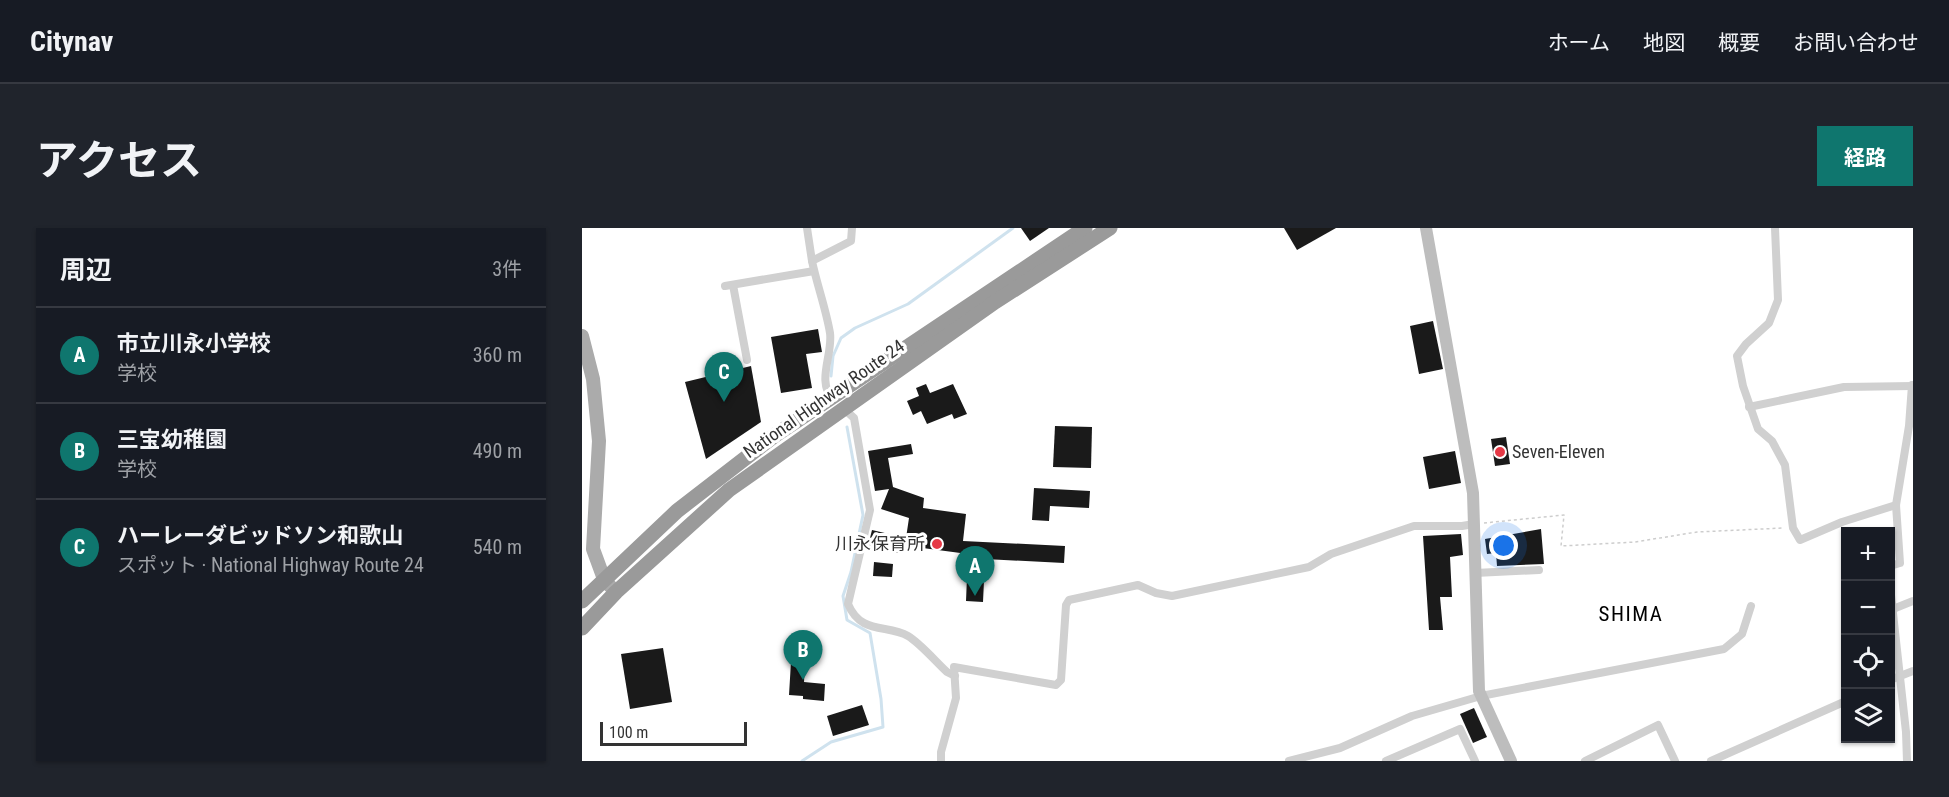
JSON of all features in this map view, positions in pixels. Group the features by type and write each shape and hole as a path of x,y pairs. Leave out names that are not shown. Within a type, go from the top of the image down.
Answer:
{"highway":[{"name":"National Highway Route 24","path":"582,628 616,592 689,524 837,403 1085,228"},
{"name":"National Highway Route 24","path":"582,601 677,511 774,436 837,403 1110,228"}],"main road":[{"path":"582,336 593,379 600,441 593,549 604,579 616,592"}],"street":[{"path":"807,228 814,272 830,335 825,385 837,403 854,418 870,510 848,604 852,612 869,626 908,636 947,672 955,676"},
{"path":"812,261 851,241 852,228"},
{"path":"1426,228 1473,493 1477,677 1481,696 1511,761"},
{"path":"1775,228 1778,300 1769,323 1746,344 1737,356 1749,407 1758,429 1772,441 1785,465 1793,528 1800,540 1842,522 1896,505"},
{"path":"747,360 729,286 814,272"},
{"path":"1749,407 1844,387 1912,385 1909,426 1896,505 1900,563 1895,564"},
{"path":"941,761 941,752 956,698 954,667 1056,685 1061,680 1065,614 1069,600 1138,585 1156,593 1172,596 1309,567 1331,554 1414,526 1474,524"},
{"path":"1475,573 1539,570"},
{"path":"1895,608 1913,601"},
{"path":"1289,761 1340,748 1412,716 1481,696 1724,649 1742,634 1751,606"},
{"path":"1895,626 1910,731 1907,761"},
{"path":"1895,678 1913,671"},
{"path":"1712,761 1841,703"},
{"path":"1585,761 1658,725 1676,761"},
{"path":"1386,761 1460,729 1475,761"}],"path":[{"path":"1474,524 1564,515 1561,546 1635,542 1697,532 1793,528"}],"building":[{"path":"1021,228 1049,228 1030,241"},
{"path":"1284,228 1336,228 1297,250"},
{"path":"1433,321 1443,369 1419,374 1410,326"},
{"path":"818,329 822,352 806,354 812,388 781,393 771,337"},
{"path":"751,366 761,422 706,459 685,382"},
{"path":"926,384 930,393 953,384 967,414 954,419 952,414 927,424 921,411 913,415 907,401 919,396 916,388"},
{"path":"1055,426 1092,427 1091,468 1053,467"},
{"path":"1506,437 1510,464 1495,466 1491,439"},
{"path":"911,444 913,454 888,458 893,487 924,498 923,508 966,514 963,541 1065,546 1064,563 985,559 983,602 966,601 968,554 900,545 898,553 868,546 872,530 906,538 909,518 881,509 889,489 875,491 868,451"},
{"path":"1455,451 1461,483 1429,489 1423,457"},
{"path":"1034,488 1090,491 1089,508 1050,506 1049,521 1032,520"},
{"path":"1541,529 1544,564 1497,566 1496,553 1487,554 1485,539"},
{"path":"1461,534 1463,555 1450,557 1452,597 1440,597 1443,630 1429,630 1423,536"},
{"path":"874,562 893,564 892,577 873,576"},
{"path":"792,645 806,646 804,682 825,684 824,701 789,695"},
{"path":"663,648 672,702 630,709 621,654"},
{"path":"862,705 869,725 833,736 827,716"},
{"path":"1474,708 1487,737 1473,743 1460,714"}],"waterway":[{"path":"831,376 833,356 841,338 855,328 908,304 1013,228"},
{"path":"802,761 831,742 883,727 881,699 870,633 847,620 843,596 851,572 863,515 847,427"}],"place":[{"name":"ハーレーダビッドソン和歌山","path":"724,402"},
{"name":"Seven-Eleven","path":"1500,452"},
{"name":"川永保育所","path":"937,544"},
{"name":"市立川永小学校","path":"975,596"},
{"name":"三宝幼稚園","path":"803,680"}],"district":[{"name":"SHIMA","path":"1631,614"}]}
